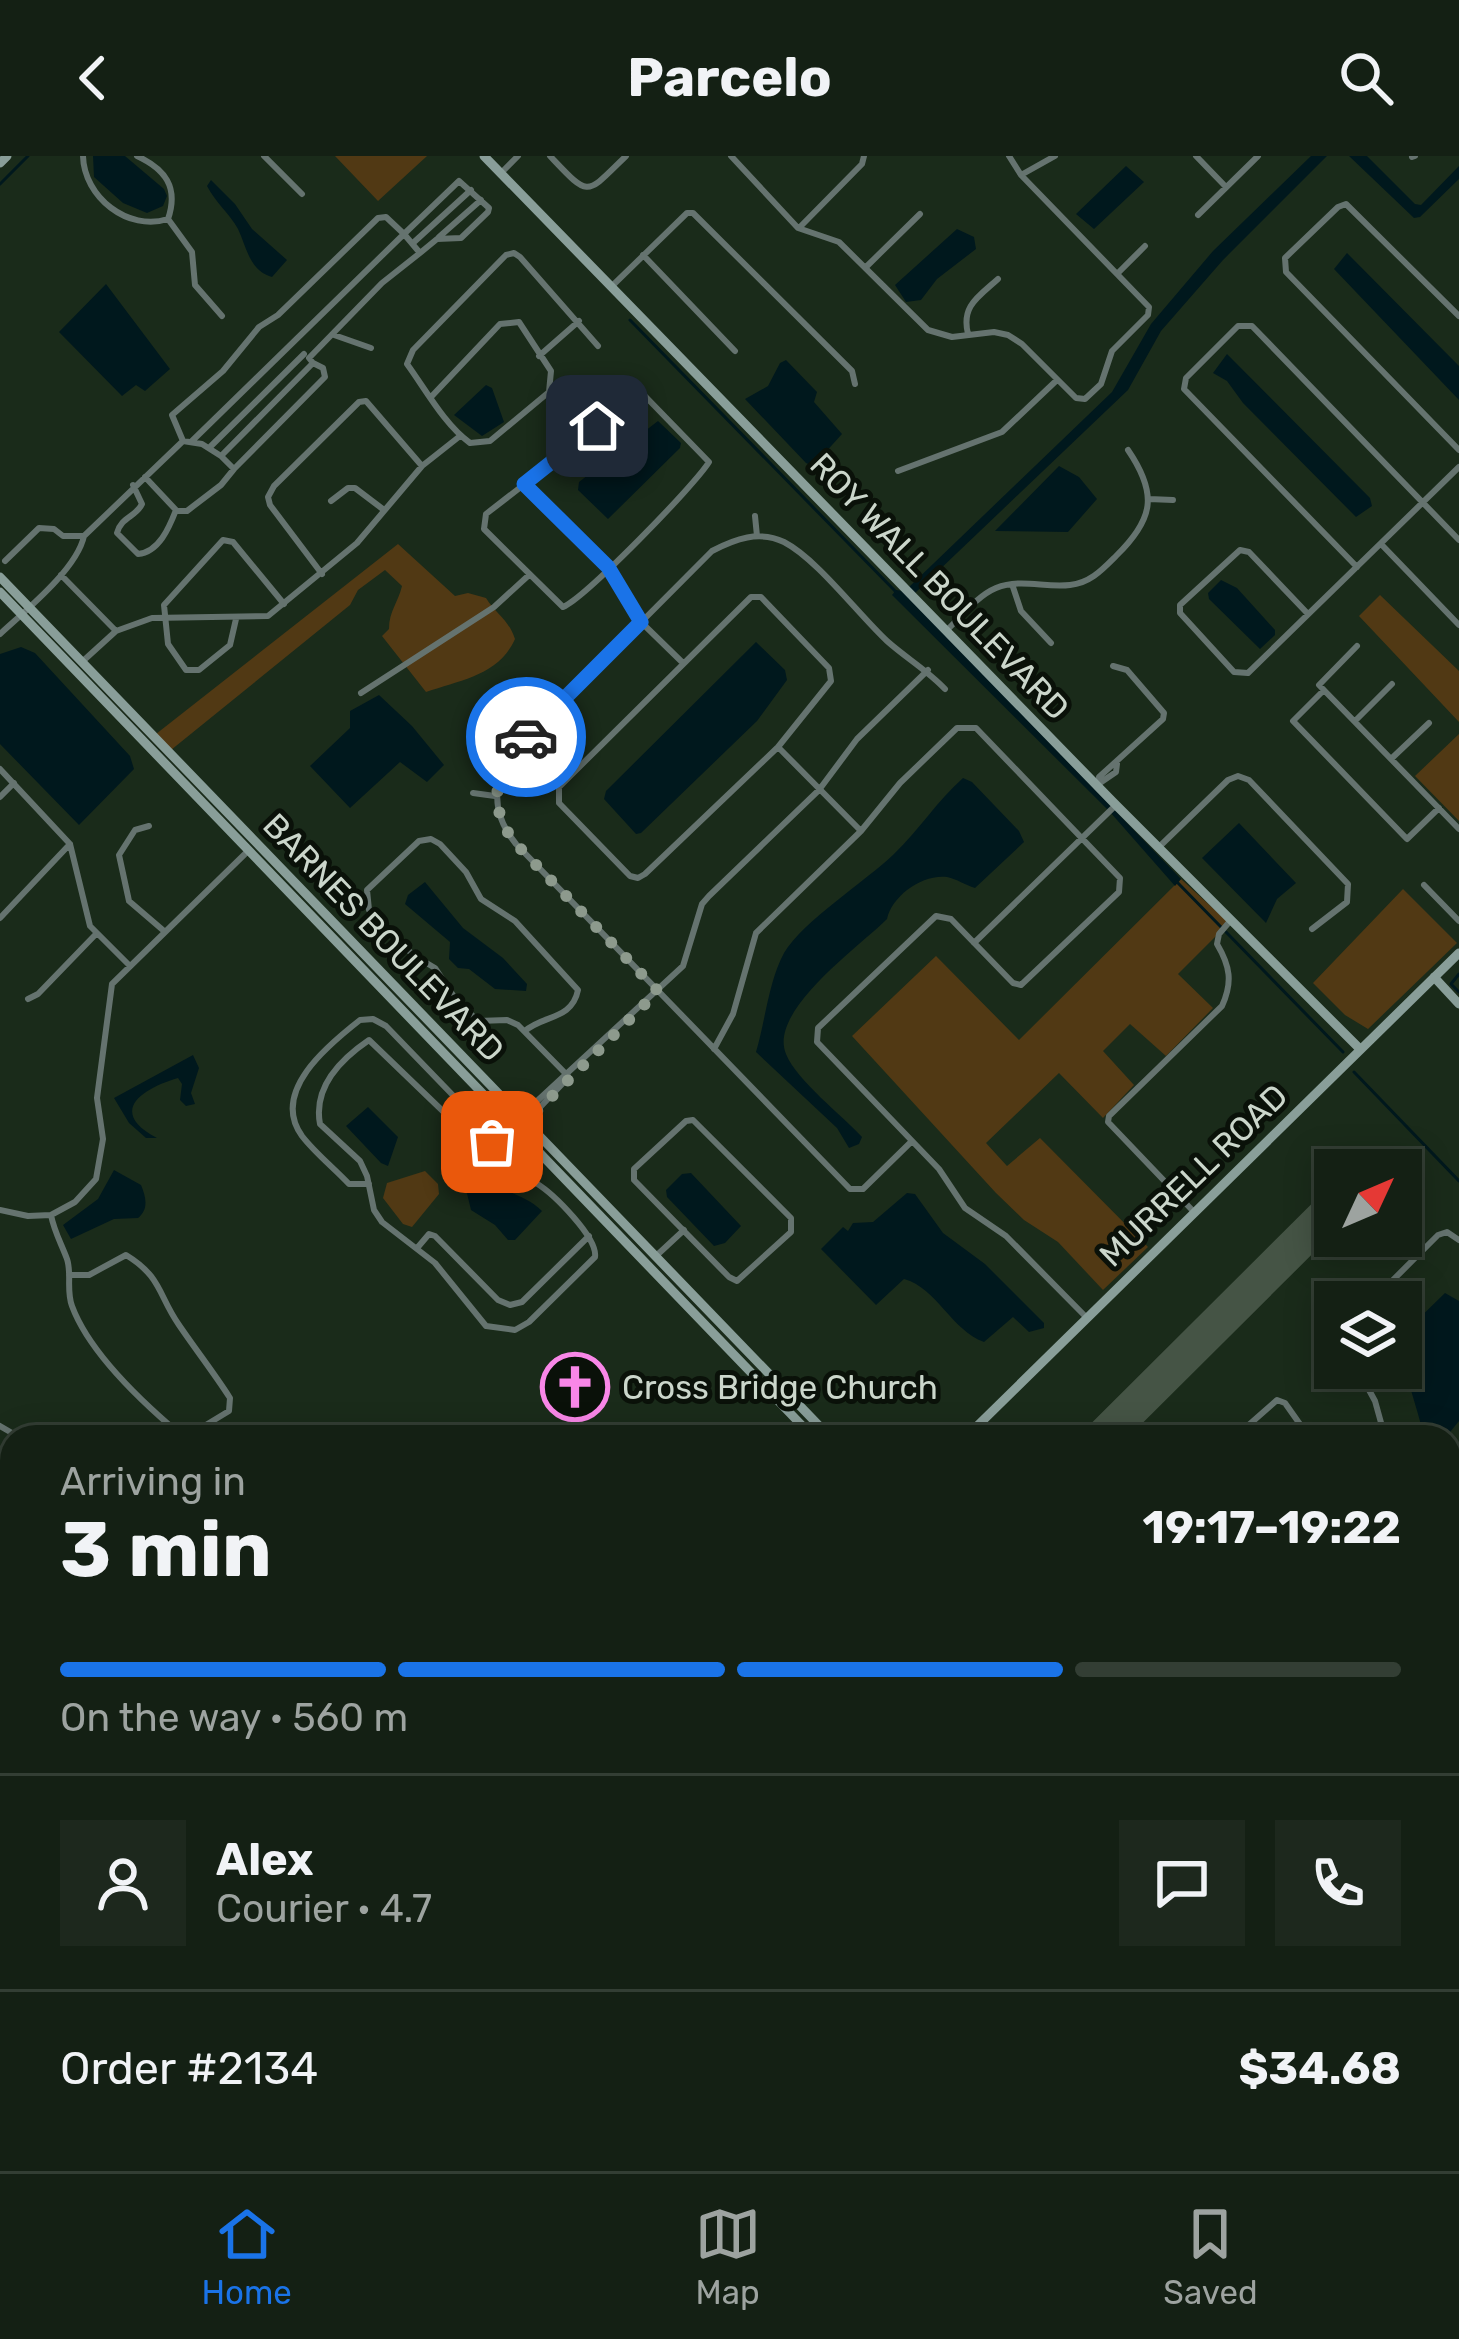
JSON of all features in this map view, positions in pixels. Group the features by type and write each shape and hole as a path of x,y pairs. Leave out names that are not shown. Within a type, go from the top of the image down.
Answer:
{"main road":[{"path":"0,163 8,156"},
{"name":"ROY WALL BOULEVARD","path":"484,156 1360,1049"},
{"name":"BARNES BOULEVARD","path":"0,577 25,610 210,809 328,917 590,1207 817,1425"},
{"name":"BARNES BOULEVARD","path":"0,592 82,662 801,1425"},
{"name":"MURRELL ROAD","path":"978,1425 1459,953"},
{"path":"1433,977 1459,1004"},
{"path":"745,1368 753,1370 790,1406 804,1410"},
{"path":"792,1416 813,1425"}],"street":[{"path":"83,156 87,183 115,212 152,223 168,219"},
{"path":"137,156 159,168 172,186 174,200 168,219"},
{"path":"264,156 302,194"},
{"path":"501,173 518,156"},
{"path":"550,156 587,189 626,156"},
{"path":"731,156 798,228 839,242 928,330 952,338 1008,335 1076,398 1085,399 1101,384 1112,351 1148,315 1149,307 1021,175 1009,156"},
{"path":"798,228 862,164 864,156"},
{"path":"1021,175 1055,156"},
{"path":"1196,156 1226,187"},
{"path":"1198,215 1258,156"},
{"path":"0,634 61,575 80,552 84,536 134,485 188,441 459,181 488,212 461,238 437,239"},
{"path":"413,243 471,190"},
{"path":"209,448 334,335 382,284 481,200"},
{"path":"1459,316 1346,204 1286,258 1286,272 1459,450"},
{"path":"611,287 687,213 699,215 852,371 855,385"},
{"path":"865,268 920,214"},
{"path":"234,469 209,448 188,441 172,415 378,218 386,217 420,254"},
{"path":"168,219 190,246 195,285 222,316"},
{"path":"1117,274 1145,246"},
{"path":"431,397 509,320 519,322 551,371 549,392 490,441 470,443 460,436 431,397 407,364 408,357 506,255 520,257 598,346"},
{"path":"644,256 735,351"},
{"path":"968,334 964,318 968,306 998,279"},
{"path":"539,356 579,321"},
{"path":"1357,567 1184,388 1186,378 1238,326 1252,326 1459,540"},
{"path":"334,335 371,347"},
{"path":"145,476 176,511 196,505 325,377 323,368 290,344"},
{"path":"221,456 309,358"},
{"path":"898,471 1002,432 1057,380"},
{"path":"642,393 709,462 563,607 484,529 486,514 524,484 642,393"},
{"path":"322,574 270,505 268,497 274,486 359,402 366,401 422,466"},
{"path":"82,662 116,632 163,616 268,616 357,543 422,466 460,436"},
{"path":"946,631 986,593 1012,584 1072,585 1094,577 1141,529 1149,499 1141,469 1128,450"},
{"path":"1308,614 1249,552 1240,550 1180,604 1180,613 1240,674 1248,673 1459,467"},
{"path":"524,484 608,567 641,622 683,663"},
{"path":"134,485 142,504 122,520 117,533 138,554 155,547 176,511"},
{"path":"331,501 348,488 356,488 384,510"},
{"path":"1149,499 1173,500"},
{"path":"755,516 757,536"},
{"path":"5,560 39,528 84,536"},
{"path":"912,1141 863,1190 850,1189 516,844 499,819 495,796 499,774 516,748 712,551 734,539 757,536 782,541 945,689"},
{"path":"236,619 230,645 192,673 172,652 164,604 223,540 233,542 284,604"},
{"path":"1381,544 1459,625"},
{"path":"61,575 116,632"},
{"path":"362,693 494,608 529,575"},
{"path":"1012,584 1021,611 1052,643"},
{"path":"756,596 832,675 778,747 638,878 630,876 556,798 559,787 683,663 747,599 756,596"},
{"path":"1357,646 1293,721 1407,839 1439,808"},
{"path":"1096,785 1164,713 1127,670 1113,666"},
{"path":"488,1154 561,1089 568,1076 658,991 688,956 702,904 819,790 857,739 928,670"},
{"path":"1355,721 1392,684"},
{"path":"1322,687 1459,829"},
{"path":"1391,759 1429,723"},
{"path":"714,1049 733,1014 756,933 861,832 900,783 957,728 976,728 1120,878 1122,886 1021,985 1013,983 951,919 936,916 818,1028 817,1042 939,1169 965,1208 1006,1236 1086,1317"},
{"path":"778,747 861,832"},
{"path":"0,769 70,844 90,926 129,965"},
{"path":"1158,848 1228,780 1238,776 1250,780 1348,884 1347,902 1312,929"},
{"path":"0,796 14,784"},
{"path":"473,793 495,796"},
{"path":"974,943 1116,805"},
{"path":"149,826 135,830 119,855 128,901 164,931"},
{"path":"525,1031 536,1021 561,1015 576,1000 578,990 514,921 481,899 466,872 440,844 422,839 368,890 368,910 413,955 435,968 456,1000 478,1021 507,1020 525,1031 568,1076"},
{"path":"0,917 70,844"},
{"path":"0,1210 52,1215 84,1195 96,1179 104,1138 97,1099 111,988 250,844"},
{"path":"1424,885 1459,921"},
{"path":"1194,1212 1108,1122 1108,1116 1227,996 1229,963 1217,944 1231,920"},
{"path":"28,999 96,934"},
{"path":"369,1184 349,1184 302,1135 293,1119 295,1088 303,1075 360,1020 373,1019 386,1026 470,1113 488,1154 500,1167 545,1189 597,1249 595,1257 530,1322 514,1330 486,1326 454,1281 382,1222 374,1210 369,1184 360,1161 320,1124 319,1093 364,1041 375,1042 449,1118 461,1126 474,1126"},
{"path":"686,1120 693,1120 791,1218 792,1225 791,1232 737,1281 684,1230 634,1180 633,1173 686,1120"},
{"path":"52,1215 69,1275 70,1301 94,1347 170,1425"},
{"path":"644,1256 684,1230"},
{"path":"1392,1281 1438,1235 1447,1232 1459,1240"},
{"path":"418,1247 429,1234 435,1236 498,1300 510,1305 522,1302 589,1236"},
{"path":"69,1275 88,1275 127,1256 144,1266 230,1398 229,1411 206,1425"},
{"path":"1368,1389 1382,1425"},
{"path":"1249,1425 1277,1400 1285,1403 1301,1425"}],"shaded area":[{"path":"335,156 427,156 378,201"},
{"path":"398,544 455,596 468,593 486,598 515,639 499,661 478,674 426,692 382,636 389,629 402,586 385,570 358,590 350,605 171,750 156,734"},
{"path":"1380,595 1459,671 1459,722 1359,616"},
{"path":"1459,734 1459,821 1415,776"},
{"path":"1181,879 1229,923 1178,974 1213,1008 1166,1056 1130,1024 1103,1051 1134,1085 1103,1118 1059,1073 986,1143 1007,1166 1040,1138 1148,1247 1103,1290 1058,1242 1024,1220 996,1193 852,1036 936,956 1019,1040"},
{"path":"1403,889 1457,943 1368,1029 1345,1015 1313,983"},
{"path":"425,1171 438,1184 439,1194 412,1227 403,1224 383,1198 387,1183"}],"water":[{"path":"93,156 125,156 164,189 163,206 147,213 123,203 94,177"},
{"path":"1311,156 1327,156 1223,260 1161,331 1128,390 914,594 908,588 1112,392 1151,324 1213,251"},
{"path":"1349,156 1367,156 1415,204 1421,205 1459,166 1459,179 1414,218"},
{"path":"1126,166 1144,182 1094,229 1076,214"},
{"path":"211,180 252,229 287,260 272,277 254,264 238,229 207,186"},
{"path":"957,229 974,237 976,249 937,279 921,300 906,302 895,285"},
{"path":"1347,253 1459,366 1459,400 1334,269"},
{"path":"106,284 170,369 145,391 136,385 122,396 59,332"},
{"path":"1227,354 1370,498 1372,506 1356,517 1227,381 1213,373"},
{"path":"786,360 817,392 814,402 842,434 813,466 745,399 768,386"},
{"path":"486,385 492,388 504,422 482,436 454,415"},
{"path":"658,421 681,443 680,448 608,519 578,490 579,482"},
{"path":"1059,466 1079,477 1097,499 1068,532 995,531"},
{"path":"1221,580 1237,588 1275,630 1260,649 1209,599 1208,593"},
{"path":"903,591 1181,879 1175,886 1110,812 892,595"},
{"path":"756,642 785,670 787,680 757,721 636,834 604,799 606,791"},
{"path":"21,647 35,653 130,756 134,769 79,825 0,744 0,654"},
{"path":"379,695 444,765 427,782 400,762 350,808 310,766 350,728 350,711"},
{"path":"963,778 1019,831 1024,842 975,888 937,877 910,888 895,902 887,919 802,1000 784,1037 786,1054 800,1075 862,1137 849,1148 837,1128 756,1052 775,976 784,953 805,928 894,854"},
{"path":"1239,823 1296,883 1277,899 1266,923 1202,858"},
{"path":"425,882 463,928 503,958 527,984 526,991 495,989 449,959 450,942 405,904 408,895"},
{"path":"193,1055 199,1068 191,1093 195,1104 186,1106 180,1100 178,1078 153,1088 136,1102 134,1119 157,1138 146,1138 129,1123 114,1098"},
{"path":"368,1107 398,1137 388,1166 346,1126"},
{"path":"114,1170 141,1185 144,1211 138,1218 114,1219 71,1239 63,1225 98,1199"},
{"path":"691,1173 741,1226 725,1243 714,1246 667,1197 666,1190 682,1174"},
{"path":"487,1177 542,1211 515,1240 508,1240 471,1210 464,1181"},
{"path":"907,1193 915,1194 943,1233 985,1264 1044,1328 1029,1332 1013,1317 984,1342 962,1328 926,1291 904,1279 876,1305 821,1249 843,1227 848,1231 853,1223 873,1222"},
{"path":"1445,1293 1459,1301 1459,1421 1456,1425 1421,1425 1410,1389 1422,1389 1422,1315"}],"waterway":[{"path":"0,184 28,156"},
{"path":"630,320 897,593"},
{"path":"1176,881 1221,927"},
{"path":"1226,932 1343,1052"},
{"path":"1459,974 1451,984 1459,992"},
{"path":"1354,1072 1459,1181"}],"runway":[{"path":"1115,1425 1314,1227"}],"way so far":[{"path":"492,1142 484,1150 491,1157 658,991 516,844 499,819 495,796 499,774 526,737"}],"place":[{"name":"Cross Bridge Church","path":"575,1387"}],"route":[{"path":"526,737 641,622 608,567 524,484 597,426"}]}
